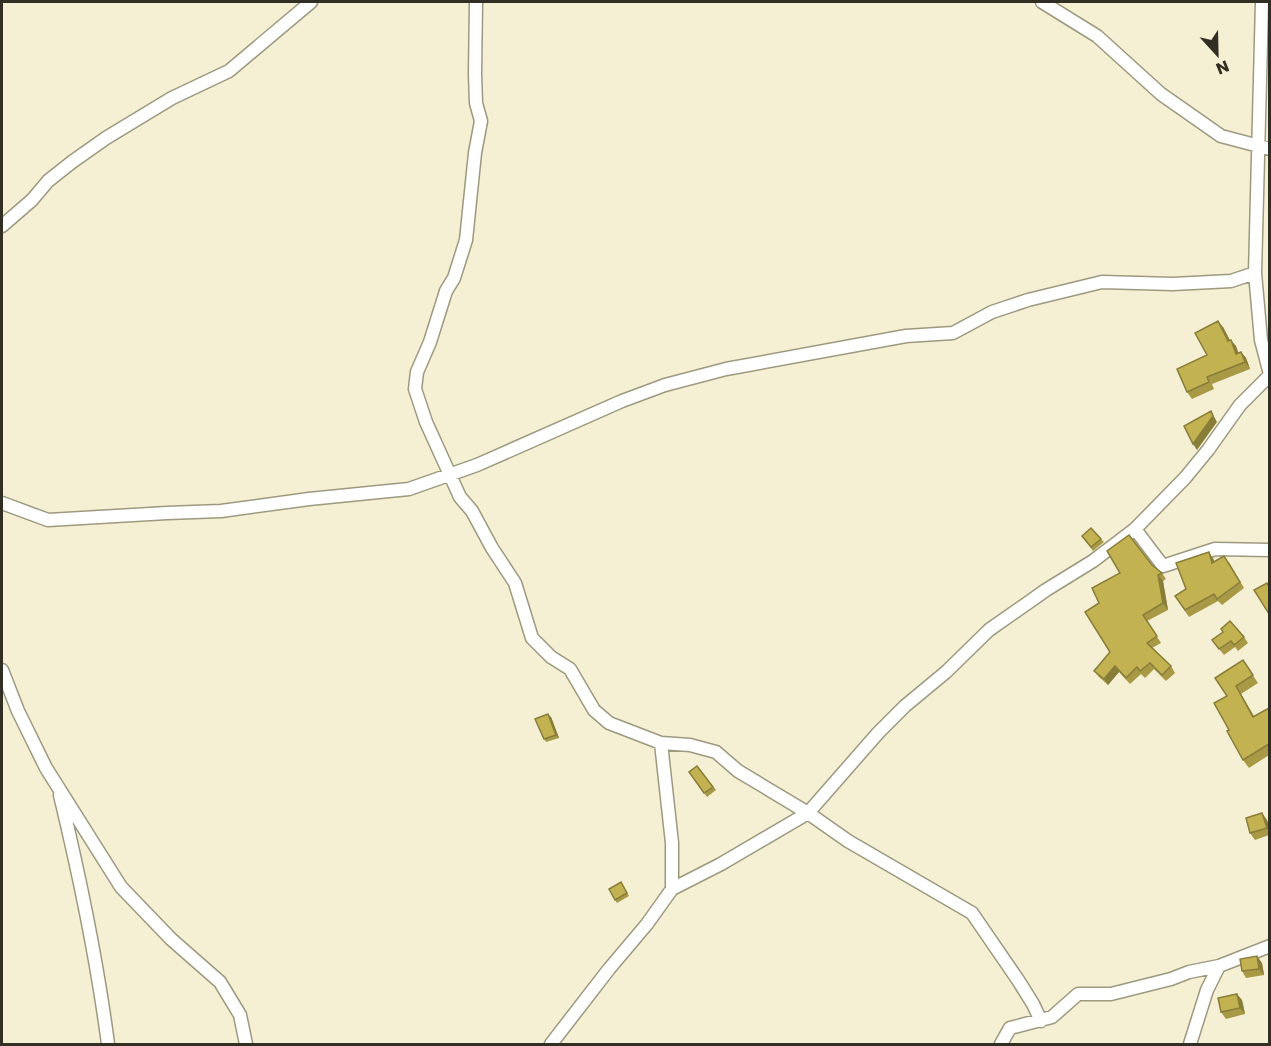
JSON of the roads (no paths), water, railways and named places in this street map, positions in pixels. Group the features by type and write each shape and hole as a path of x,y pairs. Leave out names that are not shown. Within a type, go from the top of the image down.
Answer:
{"street":[{"path":"2,226 32,200 48,181 72,162 106,138 172,98 229,70 311,2"},
{"path":"488,2 475,4 476,103 481,121 475,153 466,240 454,278 446,291 430,342 417,372 416,389 426,422 460,497 472,511 514,583 532,638 551,657 570,669 594,710 609,723 661,743 690,745 716,752 738,771 808,813 882,862 932,888 972,913 1018,980 1041,1021"},
{"path":"1042,2 1097,36 1161,94 1221,136 1264,148"},
{"path":"551,1044 647,924 672,889 721,864 808,813 878,733 989,630 1046,590 1093,561 1135,529 1185,478 1240,405 1269,374 1261,340 1256,278 1264,148 1262,2"},
{"path":"2,503 48,520 221,512 309,499 409,489 477,465 622,401 665,385 726,369 906,336 953,333 1001,309 1102,282 1173,284 1256,278 1269,282"},
{"path":"1135,529 1163,566 1215,549 1269,550"},
{"path":"2,670 28,733 58,789 87,830 121,887 171,939 205,967 228,992 240,1015 246,1044"},
{"path":"661,743 672,843 672,889"},
{"path":"58,789 81,883 99,975 108,1044"},
{"path":"1001,1044 1010,1028 1041,1021 1057,1013 1078,994 1111,994 1171,979 1189,972 1219,966 1269,946"},
{"path":"1190,1044 1207,990 1219,966"}]}
